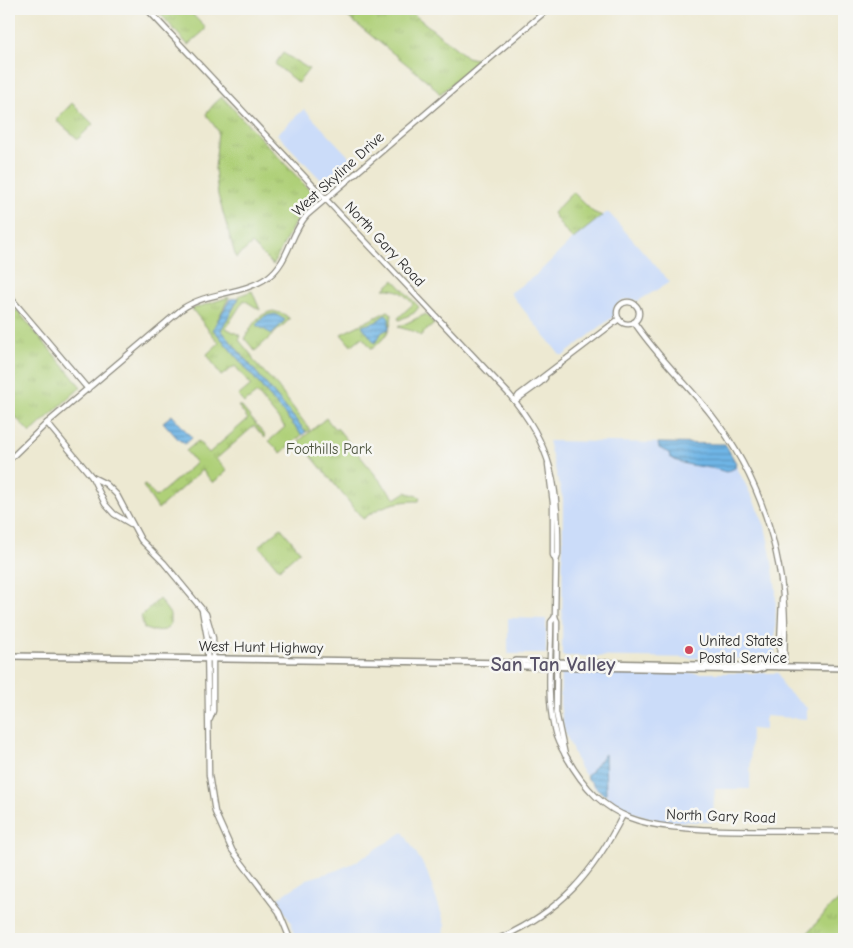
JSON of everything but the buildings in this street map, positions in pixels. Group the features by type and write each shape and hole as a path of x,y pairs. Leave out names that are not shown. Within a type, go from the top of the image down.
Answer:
{"main road":[{"name":"West Hunt Highway","path":"9,656 513,663 516,666 554,664 720,667 755,670 766,667 844,668"}],"street":[{"name":"North Gary Road","path":"147,9 515,401 532,426 548,464 552,469 558,506 555,617 557,621 557,634 554,664 553,727 559,745 588,789 605,804 623,815 653,826 680,829 844,831"},
{"name":"West Skyline Drive","path":"9,460 47,423 190,304 254,284 270,276 279,266 298,226 326,198 548,9"},
{"path":"9,296 88,389"},
{"path":"626,302 632,303 639,310 638,317 634,322 624,323 619,319 617,312 620,306 626,302"},
{"path":"515,401 519,395 619,319"},
{"path":"634,322 657,355 714,419 744,466 761,500 772,528 780,564 784,604 781,667"},
{"path":"47,423 92,477 104,504 114,514 131,524"},
{"path":"92,477 106,484 118,495 128,512 131,524 144,544 164,563 202,610 210,659 208,711 210,719 210,781 220,824 238,859 279,912 290,939"},
{"name":"North Gary Road","path":"554,664 551,626 555,617"},
{"path":"551,626 557,634"},
{"path":"498,939 541,916 576,887 608,844 623,815"}],"shaded area":[{"path":"304,109 355,163 327,186 277,134"},
{"path":"606,213 609,213 670,282 638,301 631,299 622,300 614,307 614,316 564,355 560,355 510,293 536,275 573,239"},
{"path":"548,441 725,444 765,526 776,590 775,659 562,656 563,499"},
{"path":"508,618 546,619 546,654 508,654"},
{"path":"561,673 778,673 784,688 807,708 807,719 765,716 765,730 751,729 750,789 715,789 712,822 660,821 628,811 595,788 580,768 564,730 560,704"},
{"path":"403,832 426,869 445,924 444,939 295,939 291,923 277,899 307,879 335,871 356,862"}],"green space":[{"path":"156,9 196,9 193,15 205,27 205,30 188,45"},
{"path":"338,9 407,9 467,57 480,60 440,94 430,83"},
{"path":"283,53 309,69 298,83 275,64"},
{"path":"222,97 318,199 294,224 273,265 252,244 236,258 218,195 215,169 218,131 206,114"},
{"path":"72,103 93,124 78,139 56,120"},
{"path":"573,192 593,212 602,216 573,239 553,213"},
{"path":"394,280 419,307 414,313 399,320 398,318 413,304 400,292 384,289"},
{"path":"252,291 260,310 244,300 226,328 241,336 239,340 253,360 277,386 310,430 306,432 221,330 239,298 238,296"},
{"path":"229,297 213,329 302,435 281,453 269,441 285,427 257,393 244,403 238,396 251,385 235,366 221,376 207,354 219,343 192,309"},
{"path":"17,310 81,387 30,433 9,410 9,315"},
{"path":"273,311 284,314 290,319 255,351 245,339 252,325 262,315"},
{"path":"388,311 392,314 389,330 384,338 372,349 362,337 351,346 341,334"},
{"path":"426,314 434,324 420,336 416,332 398,327"},
{"path":"238,406 241,406 265,435 265,438 254,426 216,459 227,471 213,483 202,470 158,509 143,486 145,485 156,497 196,463 186,451 198,441 209,453 248,419"},
{"name":"Foothills Park","path":"326,418 334,428 338,429 395,499 406,492 420,497 419,501 390,505 377,510 363,519 299,441"},
{"path":"281,528 300,551 279,569 259,546"},
{"path":"159,599 170,614 170,625 165,630 151,631 144,628 141,616"},
{"path":"844,899 844,939 806,939 806,935 832,905"}],"water":[{"path":"239,298 221,330 306,432 302,435 213,329 230,299"},
{"path":"275,314 285,320 272,334 256,325 265,316"},
{"path":"386,314 389,319 389,329 382,332 375,343 362,326 376,322"},
{"path":"172,415 192,438 185,444 163,422"},
{"path":"658,443 725,444 736,463 735,468 726,472 676,461 670,457 669,453 659,448"},
{"path":"605,754 606,793 604,795 586,777"}],"place":[{"name":"United States Postal Service","path":"689,650"}],"district":[{"name":"San Tan Valley","path":"553,664"}]}
